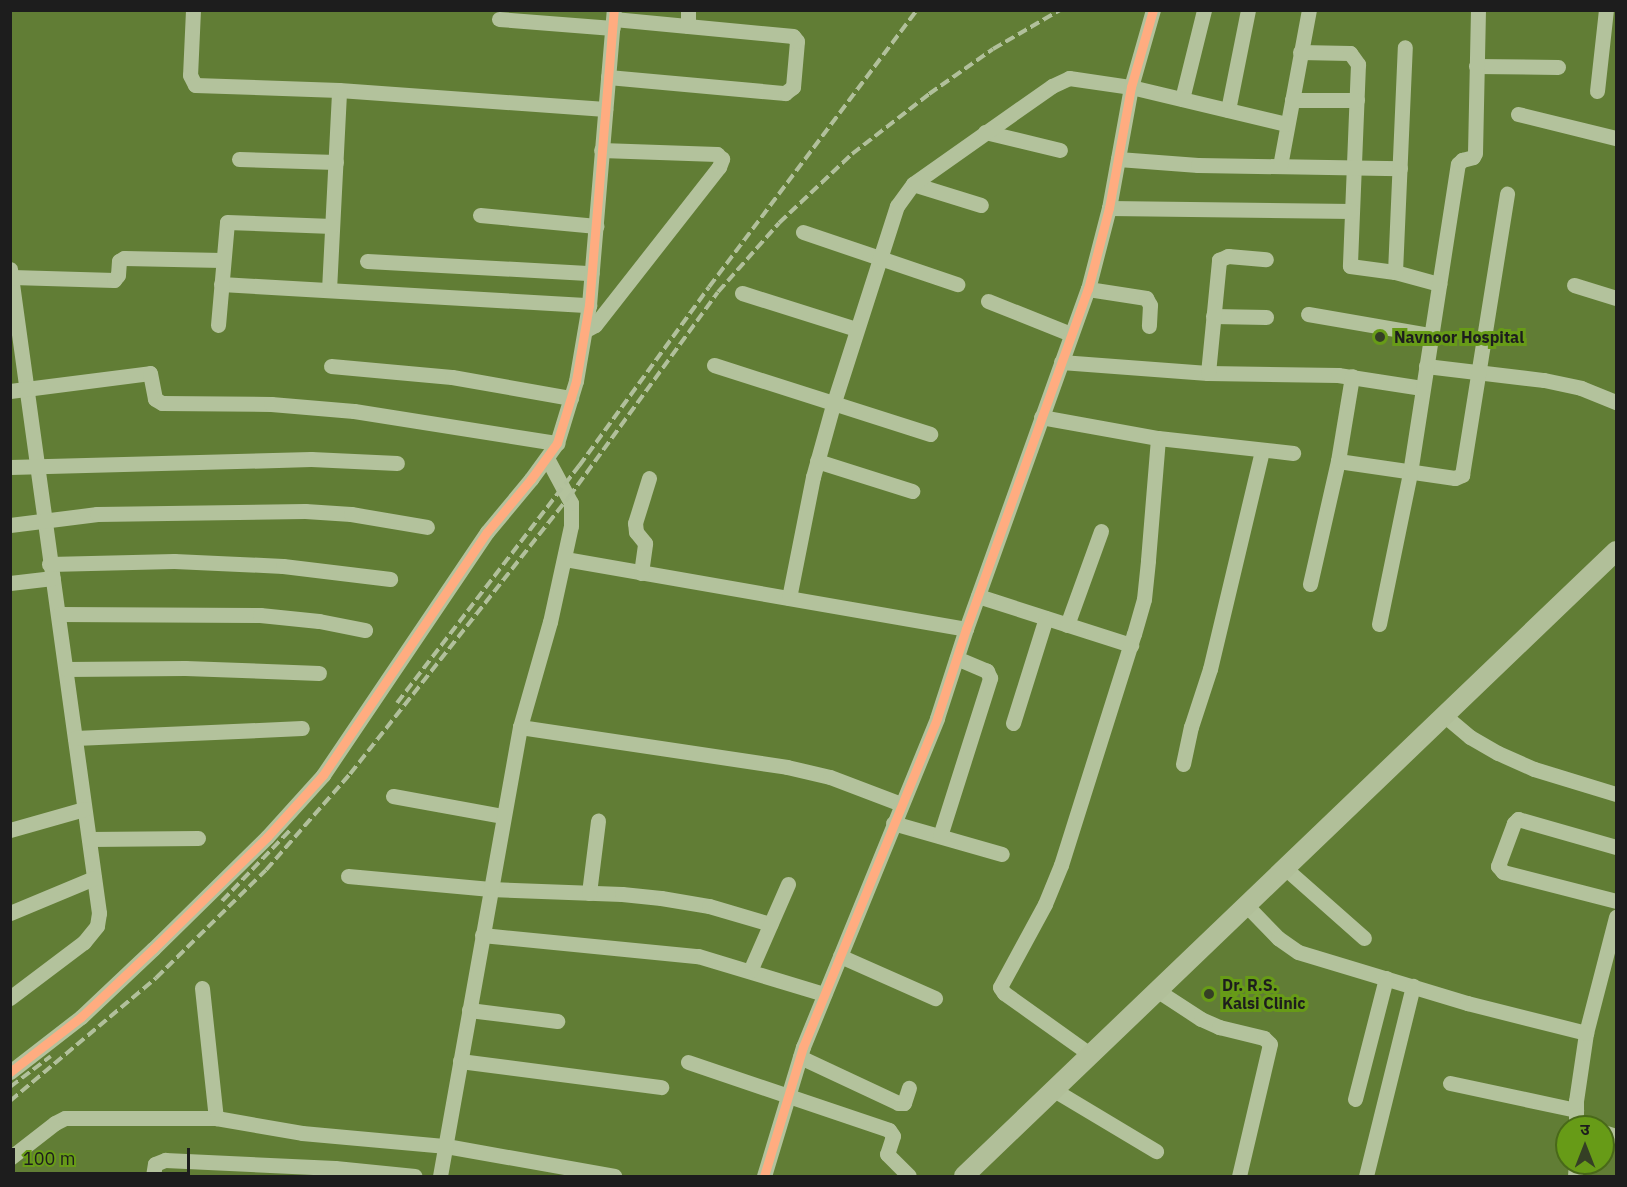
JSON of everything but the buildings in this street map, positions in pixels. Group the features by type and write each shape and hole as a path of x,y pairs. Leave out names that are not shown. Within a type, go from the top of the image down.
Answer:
{"main road":[{"path":"964,1176 1617,551"}],"street":[{"path":"193,10 190,75 195,86 339,90 605,110"},
{"path":"764,1176 800,1057 937,718 966,629 1088,289 1109,208 1131,87 1153,10"},
{"path":"1182,99 1204,10"},
{"path":"1228,111 1248,10"},
{"path":"1280,166 1309,10"},
{"path":"1379,624 1410,472 1458,164 1462,159 1473,157 1475,153 1478,10"},
{"path":"1597,91 1606,10"},
{"path":"499,19 688,18 794,36 797,41 792,90 785,93 608,77"},
{"path":"10,1072 81,1017 153,949 267,837 323,775 487,532 557,443 572,398 586,330 614,19"},
{"path":"1395,272 1405,47"},
{"path":"1300,52 1343,52 1353,55 1358,64 1350,266 1395,272 1439,284"},
{"path":"1476,66 1558,67"},
{"path":"789,598 817,461 855,329 897,206 914,184 1052,86 1069,78 1131,87 1287,124"},
{"path":"329,290 339,90"},
{"path":"1292,100 1357,100"},
{"path":"1518,114 1617,138"},
{"path":"986,132 1060,150"},
{"path":"586,330 595,325 719,167 722,159 717,154 601,150"},
{"path":"239,159 336,162"},
{"path":"1118,159 1198,165 1400,168"},
{"path":"914,184 981,205"},
{"path":"1338,461 1455,478 1462,475 1507,194"},
{"path":"1109,208 1352,211"},
{"path":"480,215 596,226"},
{"path":"218,325 227,222 332,226"},
{"path":"803,232 957,284"},
{"path":"1208,373 1219,260 1228,256 1266,259"},
{"path":"10,998 92,934 98,926 99,913 27,388 15,335 11,273 114,280 118,275 119,261 124,258 222,260"},
{"path":"367,261 592,273"},
{"path":"221,284 589,305"},
{"path":"1574,285 1617,298"},
{"path":"1088,289 1146,298 1150,305 1149,326"},
{"path":"742,293 855,329"},
{"path":"988,302 1071,334"},
{"path":"1308,314 1430,335"},
{"path":"1213,316 1266,317"},
{"path":"1061,362 1208,373 1352,376 1422,388"},
{"path":"714,365 833,405 930,434"},
{"path":"331,366 452,377 572,398"},
{"path":"1426,366 1565,384 1617,402"},
{"path":"10,391 150,374 154,381 155,399 162,403 271,404 354,411 557,443"},
{"path":"1310,584 1338,461 1352,376"},
{"path":"1041,417 1158,438 1293,453"},
{"path":"1091,1055 1004,993 1000,987 1045,904 1061,865 1131,645 1144,599 1158,438"},
{"path":"1183,764 1191,727 1210,669 1262,450"},
{"path":"440,1176 520,727 550,622 572,519 571,503 547,458"},
{"path":"10,467 36,464 311,459 397,463"},
{"path":"817,461 912,491"},
{"path":"641,573 645,543 636,532 635,523 649,478"},
{"path":"10,525 97,514 305,512 351,514 427,527"},
{"path":"1067,625 1101,531"},
{"path":"565,559 966,629"},
{"path":"10,583 51,571 174,561 283,566 390,579"},
{"path":"978,596 1131,645"},
{"path":"59,614 260,615 319,621 364,630"},
{"path":"1013,723 1046,618"},
{"path":"940,836 990,678 987,671 957,658"},
{"path":"66,669 185,668 319,673"},
{"path":"1445,716 1470,736 1498,753 1534,769 1617,794"},
{"path":"520,727 787,767 830,777 901,804"},
{"path":"75,738 302,728"},
{"path":"393,795 503,816"},
{"path":"10,830 84,809"},
{"path":"1617,847 1518,819 1514,823 1498,866 1503,872 1617,901"},
{"path":"589,892 598,821"},
{"path":"893,823 1002,854"},
{"path":"89,839 198,838"},
{"path":"1286,869 1364,938"},
{"path":"348,876 490,889 622,894 709,906 770,924"},
{"path":"10,913 94,878"},
{"path":"750,971 788,884"},
{"path":"1247,906 1278,938 1298,952 1413,986 1586,1032"},
{"path":"1580,1115 1586,1032 1617,917"},
{"path":"482,935 698,956 824,994"},
{"path":"840,956 935,998"},
{"path":"1355,1099 1386,978"},
{"path":"1366,1176 1413,986"},
{"path":"202,988 216,1118"},
{"path":"1158,991 1201,1019 1219,1027 1264,1038 1270,1044 1239,1176"},
{"path":"469,1010 557,1021"},
{"path":"800,1057 898,1103 904,1103 909,1088"},
{"path":"460,1061 661,1087"},
{"path":"688,1062 889,1130 893,1136 887,1154 909,1176"},
{"path":"1450,1083 1557,1115"},
{"path":"1054,1090 1156,1151"},
{"path":"10,1158 65,1118 216,1118 302,1133 446,1146 614,1176"},
{"path":"153,1176 155,1164 165,1160 335,1168 415,1176"}],"railway":[{"path":"397,703 579,466 709,287 917,10"},
{"path":"10,1101 156,978 266,870 350,774 569,497 718,292 779,223 852,154 929,94 993,49 1060,10"},
{"path":"222,901 290,830"},
{"path":"10,1087 51,1056"}],"cycle path":[{"path":"10,1072 81,1017 153,949 267,837 323,775 487,532 531,479 557,443 576,381 589,305 614,10"},
{"path":"764,1176 803,1047 937,718 966,629 1088,289 1109,208 1131,87 1153,10"}],"place":[{"name":"Navnoor Hospital","path":"1380,337"},
{"name":"Dr. R.S. Kalsi Clinic","path":"1209,994"}]}
